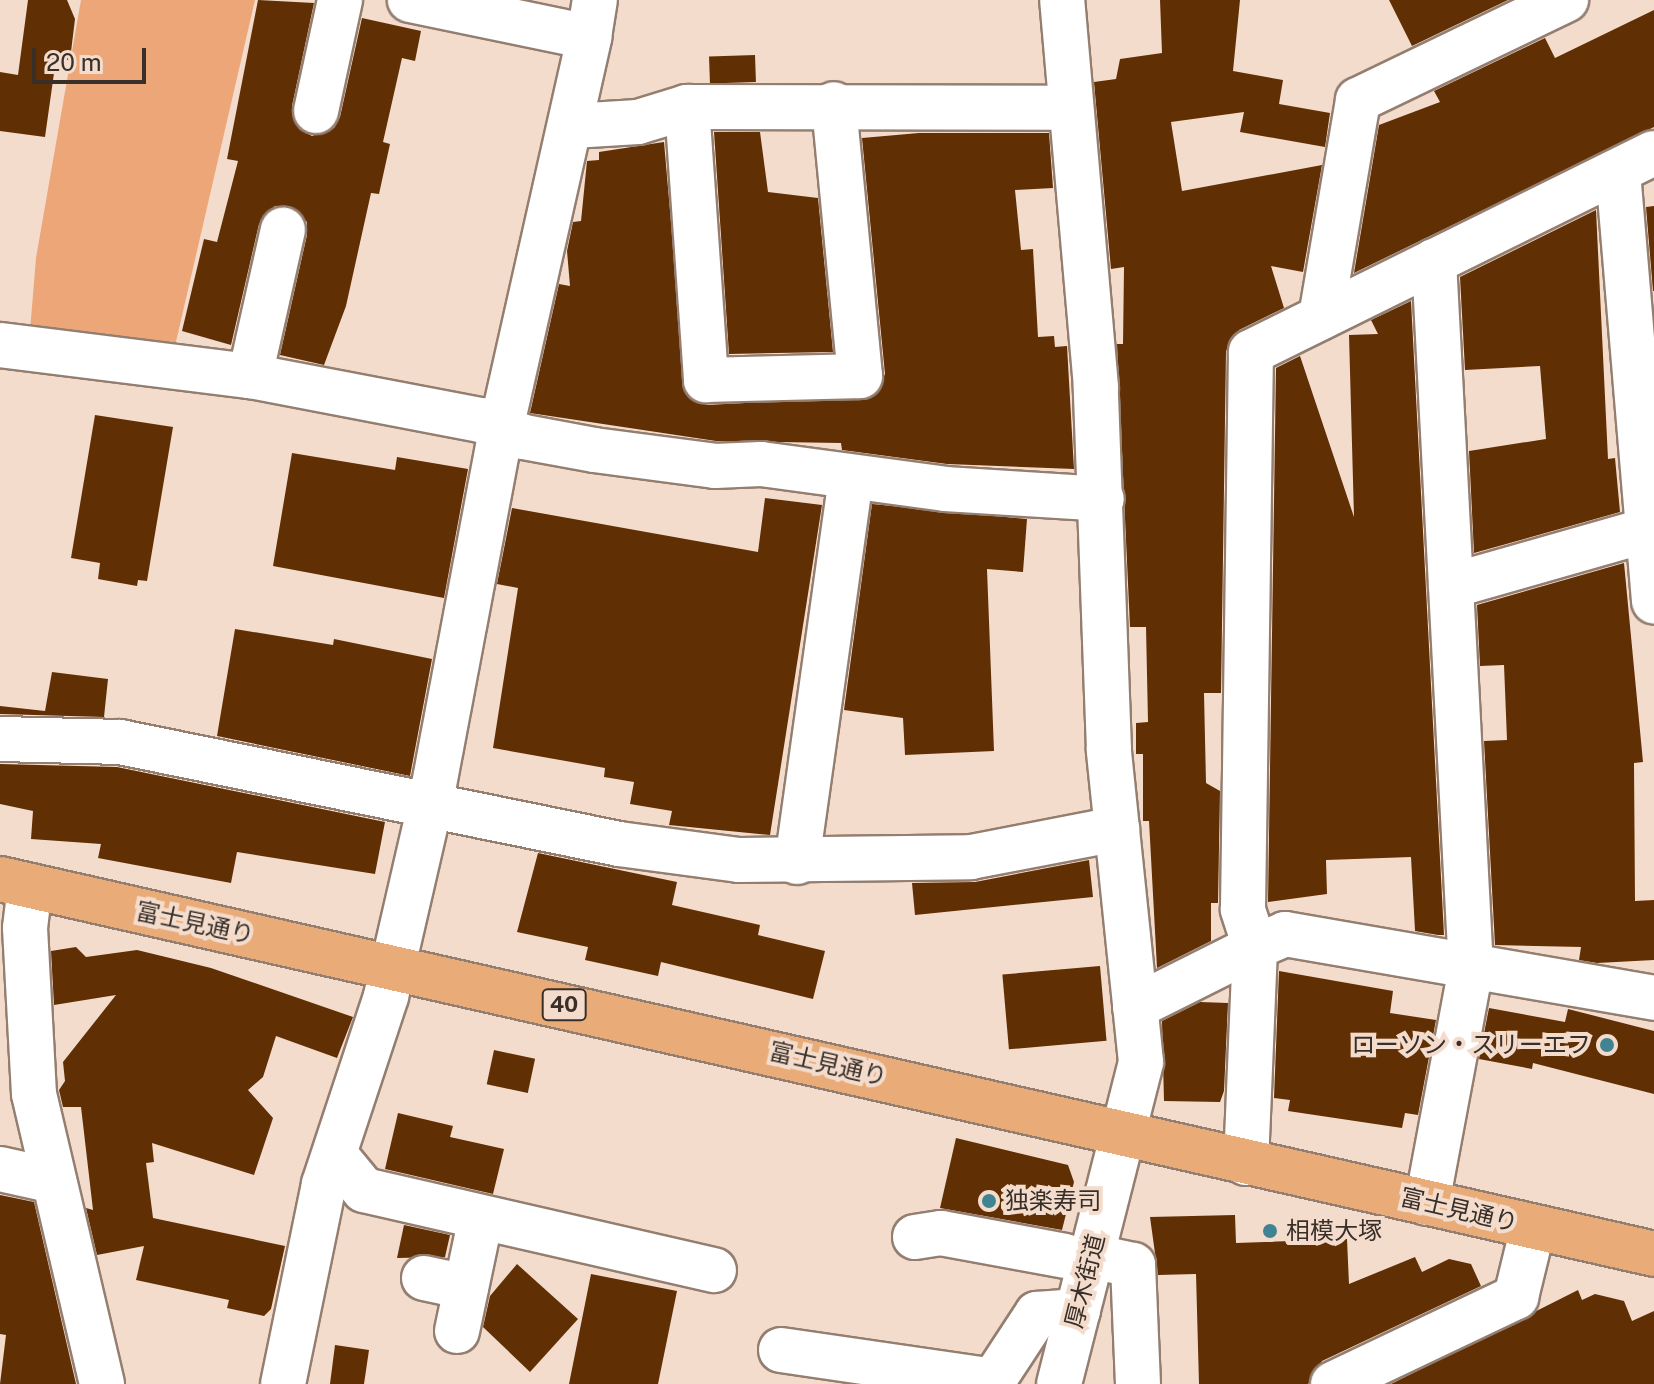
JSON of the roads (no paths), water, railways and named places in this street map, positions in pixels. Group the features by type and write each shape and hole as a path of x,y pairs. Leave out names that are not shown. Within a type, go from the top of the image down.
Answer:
{"main road":[{"name":"富士見通り","path":"15,883 1128,1132 1246,1163 1654,1254"}],"street":[{"path":"316,111 340,0"},
{"path":"283,1384 324,1184 336,1156 393,966 430,806 501,429 572,126 592,19 410,0"},
{"name":"厚木街道","path":"1059,1384 1078,1311 1078,1256 1128,1132 1141,1062 1117,829 1102,499 1062,0"},
{"path":"1321,317 1358,100 1566,0"},
{"path":"572,126 638,122 687,107 834,104 1071,108"},
{"path":"687,107 706,380 860,376 834,104"},
{"path":"1246,1163 1255,947 1243,909 1251,352 1636,162 1654,601"},
{"path":"250,376 283,230"},
{"path":"1427,1203 1471,969 1434,261"},
{"path":"0,345 48,346 250,376 481,420 501,429 594,450 1102,499"},
{"path":"797,862 851,477"},
{"path":"1451,586 1651,529"},
{"path":"0,739 120,742 619,844 797,862 971,857 1117,829"},
{"path":"15,883 25,928 34,1094 50,1180 102,1384"},
{"path":"1135,1007 1285,934 1471,969 1654,998"},
{"path":"336,1156 364,1190 714,1270"},
{"path":"0,1169 50,1180"},
{"path":"457,1331 481,1217"},
{"path":"1333,1384 1516,1297 1533,1227"},
{"path":"915,1237 941,1233 1133,1265 1138,1384"},
{"path":"424,1278 466,1287"},
{"path":"781,1350 992,1383 1037,1314 1078,1311"}],"place":[{"name":"ローソン・スリーエフ","path":"1607,1045"},
{"name":"独楽寿司","path":"989,1201"},
{"name":"相模大塚","path":"1270,1231"}]}
